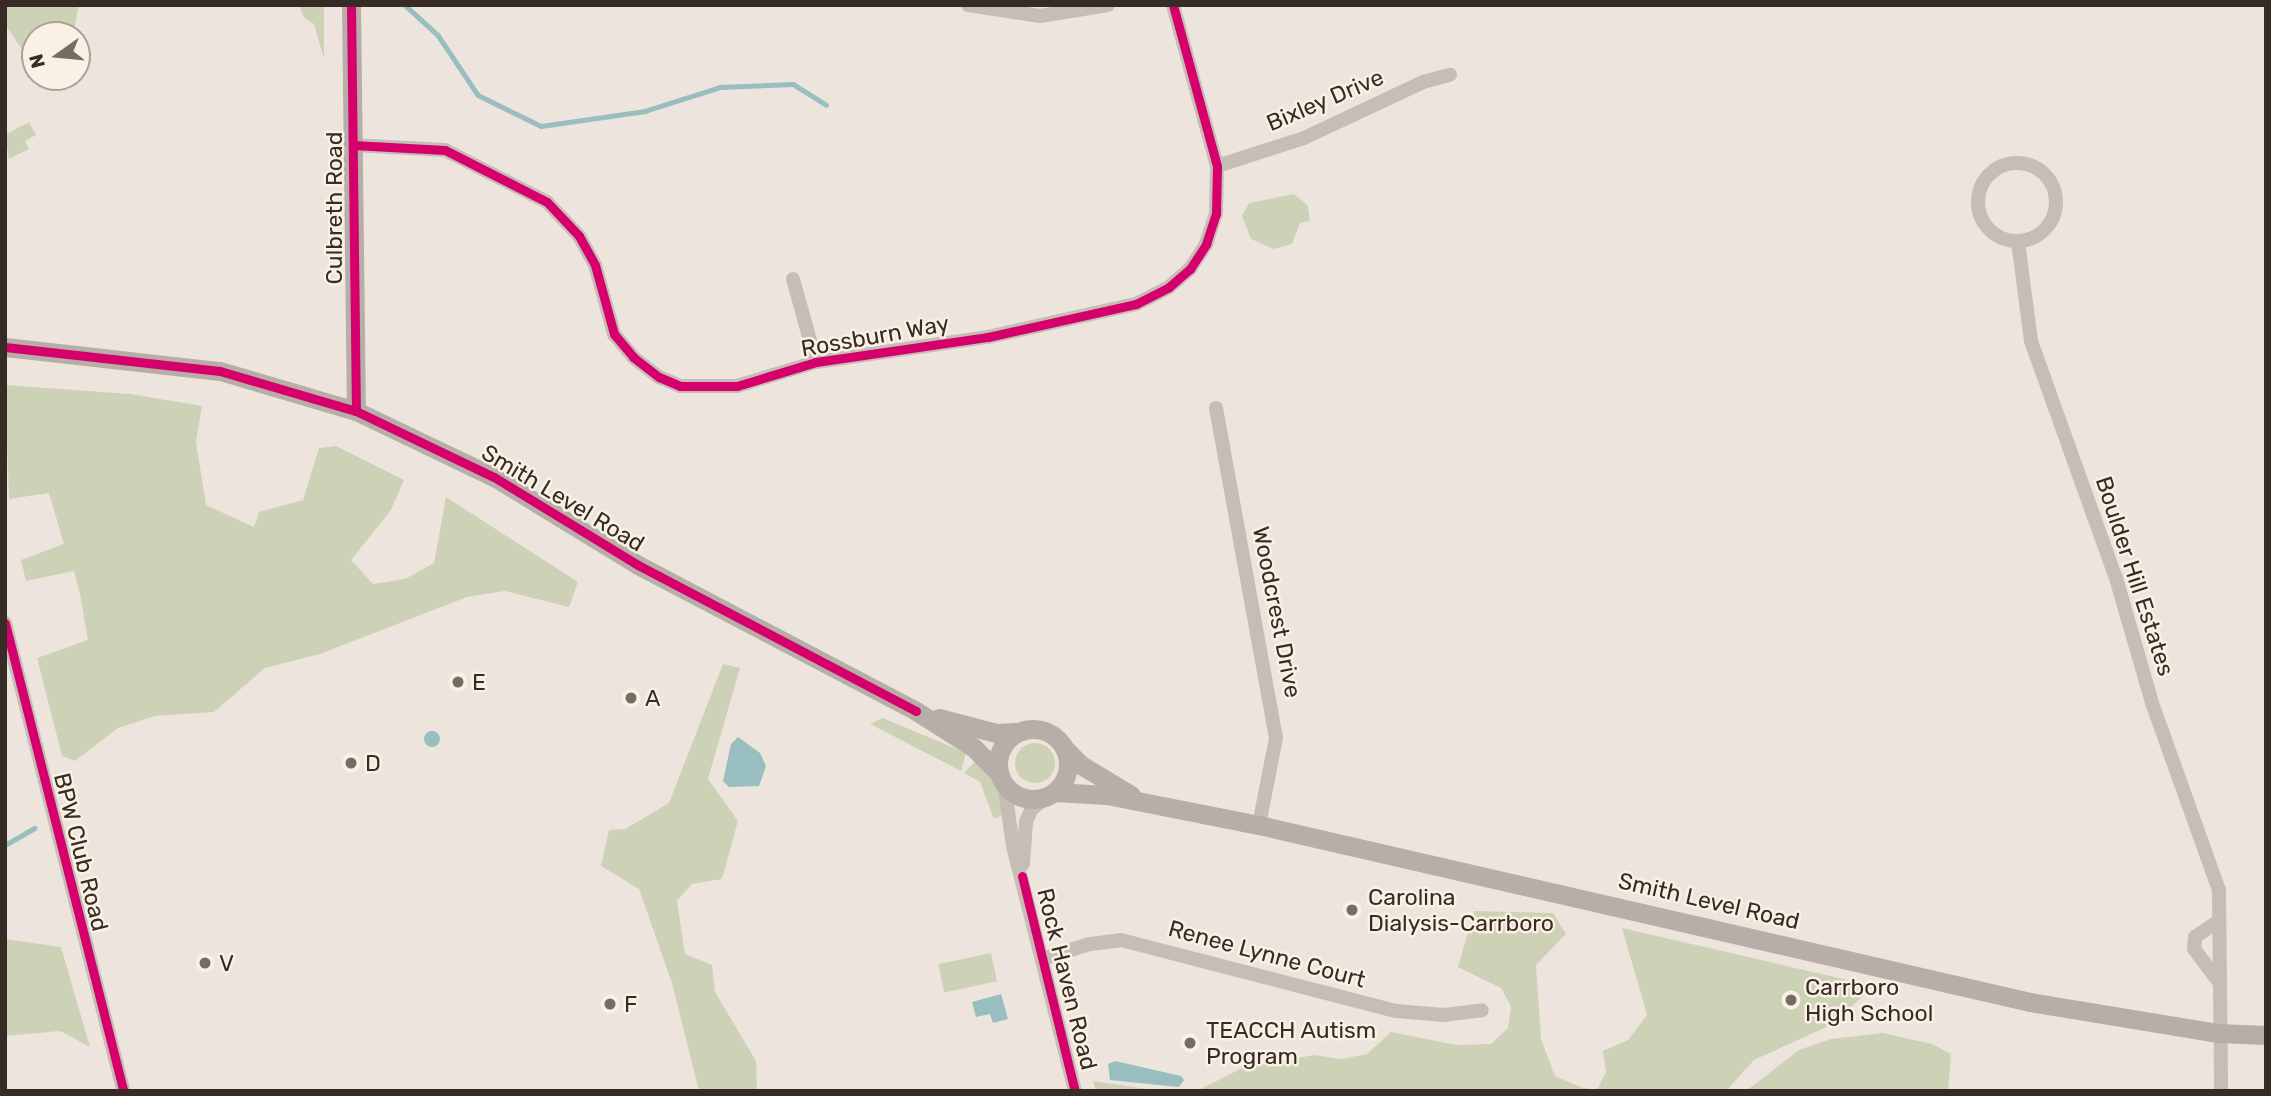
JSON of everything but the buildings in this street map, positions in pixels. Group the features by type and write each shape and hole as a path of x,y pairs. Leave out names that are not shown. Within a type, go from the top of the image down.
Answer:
{"main road":[{"name":"Culbreth Road","path":"351,5 356,411"},
{"name":"Smith Level Road","path":"5,347 220,371 356,411 494,477 638,565 916,711 974,748 1002,779"},
{"name":"Smith Level Road","path":"916,711 975,729 1016,732"},
{"path":"1040,728 1051,732 1066,750 1068,773 1051,794 1024,798 1002,779 1001,749 1016,732 1040,728"},
{"name":"Smith Level Road","path":"1066,750 1081,765 1142,802"},
{"name":"Smith Level Road","path":"1051,794 1089,792 1259,825 2030,1002 2218,1033 2266,1035"}],"street":[{"path":"968,5 1040,16 1108,5"},
{"name":"Rossburn Way","path":"352,145 445,149 547,202 579,236 595,265 614,334 633,357 659,377 708,389 737,386 816,362 988,337 1136,304 1169,287 1190,269 1206,244 1216,214 1217,166 1173,5"},
{"name":"Bixley Drive","path":"1217,166 1304,138 1423,82 1450,75"},
{"path":"2017,163 2029,165 2048,178 2056,201 2049,224 2031,239 2018,242 2007,241 1986,227 1977,204 1979,191 1993,170 2017,163"},
{"name":"Boulder Hill Estates","path":"2018,242 2031,341 2116,578 2152,702 2219,890 2218,1033 2221,1091"},
{"path":"793,279 816,362"},
{"name":"Woodcrest Drive","path":"1216,408 1276,738 1259,825"},
{"name":"BPW Club Road","path":"5,623 9,656 123,1091"},
{"name":"Rock Haven Road","path":"1002,779 1022,876 1075,1091"},
{"name":"Rock Haven Road","path":"1022,876 1026,822 1031,810 1051,794"},
{"path":"2219,920 2195,937 2194,949 2219,982"},
{"name":"Renee Lynne Court","path":"1042,959 1090,944 1121,940 1396,1011 1444,1015 1482,1010"}],"green space":[{"path":"5,5 79,5 76,21 21,21 21,48 5,24"},
{"path":"299,5 324,5 324,59 314,24 304,18"},
{"path":"29,122 36,135 25,141 29,149 9,159 5,135"},
{"path":"1294,194 1308,206 1310,221 1300,223 1292,244 1274,249 1251,239 1242,216 1249,203"},
{"path":"5,385 130,394 202,406 196,442 206,505 254,527 259,512 303,500 319,448 336,446 404,480 391,510 351,560 373,584 405,579 434,563 446,497 578,582 569,607 505,591 467,597 320,654 265,668 214,712 155,716 118,728 75,761 62,756 37,658 88,640 74,571 26,581 21,560 64,544 49,493 9,499"},
{"path":"723,664 740,668 708,779 738,821 722,879 692,884 677,901 685,954 712,965 715,992 756,1061 757,1091 699,1091 672,983 639,889 601,866 609,830 625,829 669,803"},
{"path":"883,718 966,753 961,771 870,724"},
{"path":"1035,743 1043,744 1049,749 1054,755 1054,771 1049,777 1043,782 1035,783 1027,782 1021,777 1016,771 1015,763 1016,755 1021,749 1027,744"},
{"path":"977,759 997,786 1002,815 994,819 980,782 964,773"},
{"path":"1474,911 1553,913 1566,934 1536,965 1541,1039 1555,1076 1583,1088 1597,1090 1606,1072 1603,1051 1628,1040 1647,1015 1622,928 1874,986 1833,1024 1754,1060 1726,1091 1197,1091 1242,1068 1314,1055 1341,1059 1367,1054 1391,1032 1457,1045 1491,1044 1508,1028 1511,1006 1501,988 1458,967"},
{"path":"5,939 61,947 90,1047 60,1031 5,1036"},
{"path":"991,953 997,981 944,993 938,964"},
{"path":"1883,1033 1932,1044 1951,1054 1948,1091 1746,1091 1799,1050 1831,1039"},
{"path":"1093,1081 1153,1090 1158,1091 1096,1091"}],"water":[{"path":"432,731 438,733 438,745 432,747 426,745 424,739 426,733"},
{"path":"738,737 760,753 766,766 759,786 729,787 723,781 731,744"},
{"path":"1001,994 1008,1019 993,1023 990,1014 976,1017 972,1002"},
{"path":"1115,1061 1181,1076 1184,1080 1179,1087 1110,1080 1108,1064"}],"waterway":[{"path":"405,5 438,35 478,95 541,126 645,111 720,87 793,84 826,105"},
{"path":"5,845 34,828"}],"cycle path":[{"path":"351,5 356,411"},
{"path":"353,145 445,150 547,202 579,236 595,265 614,334 633,357 659,377 680,386 737,386 816,362 988,337 1136,304 1169,287 1190,269 1206,244 1216,214 1217,166 1173,5"},
{"path":"5,347 220,371 356,411 494,477 638,565 916,711"},
{"path":"5,623 123,1091"},
{"path":"1022,876 1075,1091"}],"place":[{"name":"E","path":"458,682"},
{"name":"A","path":"631,698"},
{"name":"D","path":"351,763"},
{"name":"Carolina Dialysis-Carrboro","path":"1352,910"},
{"name":"V","path":"205,963"},
{"name":"Carrboro High School","path":"1791,1000"},
{"name":"F","path":"610,1004"},
{"name":"TEACCH Autism Program","path":"1190,1043"}]}
